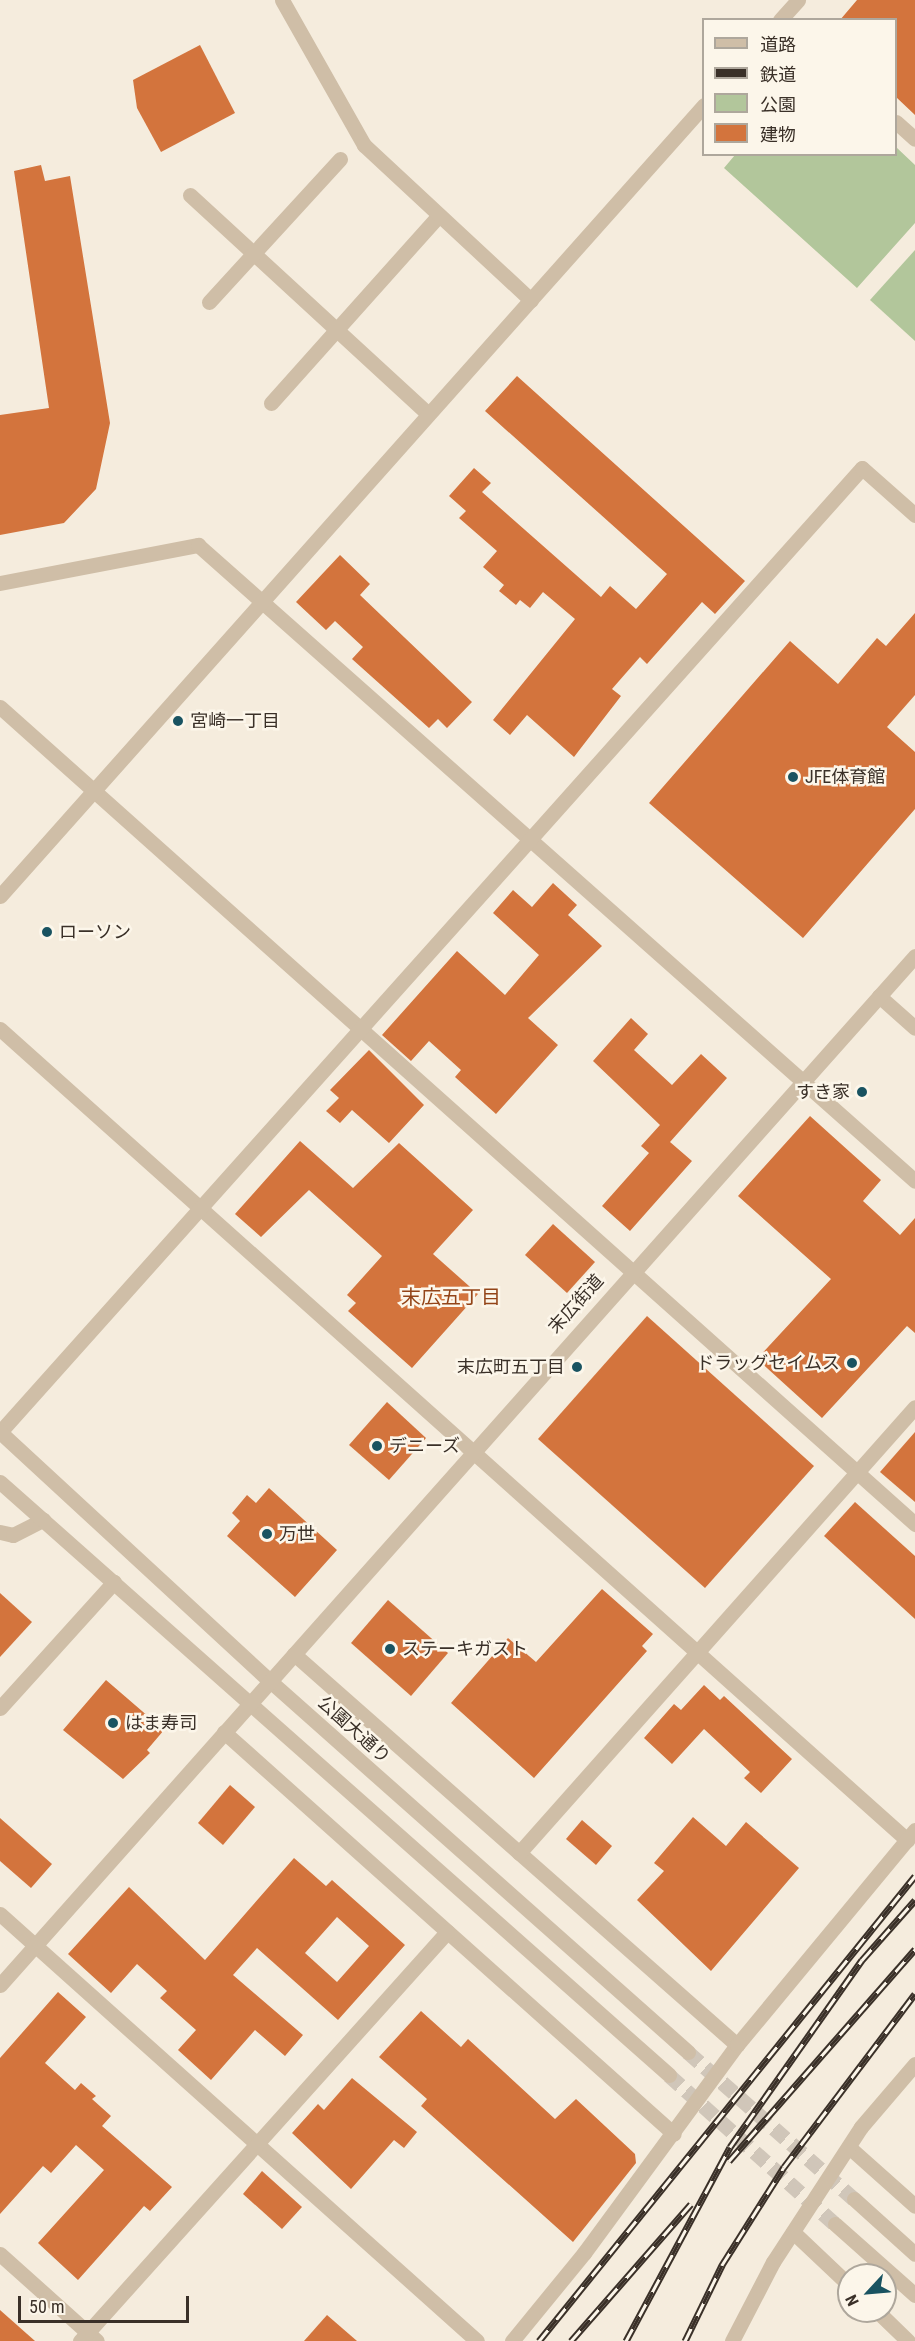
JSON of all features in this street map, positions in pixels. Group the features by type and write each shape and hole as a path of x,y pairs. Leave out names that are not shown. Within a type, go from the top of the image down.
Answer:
{"street":[{"path":"282,0 364,145 531,300"},
{"path":"781,18 798,0"},
{"path":"0,896 702,107"},
{"path":"897,123 915,139"},
{"path":"209,302 340,159"},
{"path":"190,195 252,256 428,414"},
{"path":"272,403 439,215"},
{"path":"0,1432 530,836 862,468 915,514"},
{"path":"0,583 198,545 530,836 801,1082 915,1181"},
{"path":"0,707 95,789 360,1029 915,1524"},
{"name":"末広街道","path":"0,1984 294,1654 472,1449 915,956"},
{"path":"879,996 915,1028"},
{"path":"0,1029 472,1449 697,1654 911,1835 737,2045 674,2134 584,2253 512,2341"},
{"path":"519,1853 915,1407"},
{"name":"公園大通り","path":"0,1432 270,1681 688,2052"},
{"path":"0,1482 669,2075"},
{"path":"0,1532 13,1535 43,1520"},
{"path":"0,1708 114,1582"},
{"path":"294,1654 737,2045"},
{"path":"224,1732 674,2134"},
{"path":"0,1914 255,2147 477,2341"},
{"path":"0,2254 88,2338 447,1932"},
{"path":"732,2341 793,2232 850,2148 915,2064"},
{"path":"850,2148 915,2206"},
{"path":"854,2199 915,2254"},
{"path":"835,2224 915,2295"},
{"path":"793,2232 837,2274"},
{"path":"889,2323 908,2341"}],"green space":[{"path":"897,148 915,165 915,223 857,288 724,168 734,156 897,156"},
{"path":"915,250 915,341 870,300"}],"building":[{"path":"857,0 915,0 915,115 897,98 897,18 842,18"},
{"path":"200,45 235,113 161,152 137,108 133,80"},
{"path":"41,165 45,181 70,176 110,423 96,489 64,523 0,535 0,415 49,408 14,171"},
{"path":"517,376 745,581 715,614 702,602 647,664 640,657 612,689 621,696 574,757 527,715 510,735 493,720 575,619 543,592 530,608 520,600 516,605 499,591 504,585 483,567 497,551 459,518 466,511 449,496 474,468 491,483 482,492 601,597 610,586 636,609 667,574 485,411"},
{"path":"340,555 370,584 360,595 472,702 447,728 438,719 429,728 352,659 363,647 335,621 326,630 296,602"},
{"name":"JFE体育館","path":"915,613 915,695 887,727 915,752 915,809 803,938 649,803 790,641 838,684 877,638 886,646"},
{"path":"553,883 577,905 568,915 602,946 528,1018 558,1045 496,1114 455,1077 461,1070 429,1041 411,1061 382,1035 457,951 505,995 539,955 493,913 513,890 532,907"},
{"path":"631,1018 648,1034 634,1050 672,1085 701,1054 727,1078 670,1142 692,1161 630,1231 602,1206 649,1153 641,1146 660,1125 593,1061"},
{"path":"369,1050 424,1105 389,1143 352,1110 340,1123 326,1111 339,1098 330,1090"},
{"path":"810,1116 881,1180 863,1201 900,1235 915,1218 915,1333 907,1326 822,1418 757,1359 831,1279 738,1196"},
{"path":"300,1141 353,1188 399,1143 473,1210 433,1254 478,1294 412,1368 348,1311 356,1303 347,1295 382,1256 309,1190 261,1237 235,1214"},
{"path":"553,1224 595,1262 567,1293 525,1255"},
{"path":"647,1316 814,1466 705,1588 538,1439"},
{"path":"387,1402 426,1438 389,1480 349,1445"},
{"path":"915,1432 915,1502 880,1472"},
{"path":"269,1488 337,1550 295,1597 227,1536 240,1521 232,1513 247,1495 256,1503"},
{"path":"855,1502 915,1556 915,1619 824,1536"},
{"path":"602,1589 653,1634 642,1646 647,1651 534,1778 451,1703 508,1638 536,1662"},
{"path":"0,1593 32,1622 0,1657"},
{"path":"388,1600 448,1653 411,1696 351,1643"},
{"path":"106,1680 164,1730 147,1750 150,1753 123,1779 63,1730"},
{"path":"704,1685 720,1700 724,1696 792,1759 761,1793 744,1778 750,1772 704,1729 672,1764 644,1738 674,1704 681,1710"},
{"path":"230,1785 255,1807 223,1845 198,1823"},
{"path":"693,1817 726,1846 746,1822 799,1868 711,1971 637,1900 664,1871 654,1863"},
{"path":"0,1818 52,1864 31,1888 0,1861"},
{"path":"582,1820 612,1846 596,1865 566,1839"},
{"path":"294,1858 326,1886 332,1880 405,1945 338,2020 257,1948 233,1975 303,2035 285,2056 255,2030 211,2080 178,2050 196,2030 160,1998 167,1991 137,1964 111,1993 68,1954 129,1887 205,1960","holes":["337,1917 369,1946 337,1982 305,1953"]},
{"path":"58,1992 86,2017 45,2063 75,2090 81,2083 96,2096 92,2099 111,2116 102,2126 172,2187 150,2211 144,2206 78,2280 38,2243 104,2170 76,2145 51,2173 43,2166 0,2214 0,2058"},
{"path":"421,2011 461,2047 468,2039 555,2119 576,2099 635,2154 636,2163 573,2242 421,2106 427,2099 379,2057"},
{"path":"352,2078 417,2132 404,2148 394,2140 351,2189 292,2133 318,2104 324,2110"},
{"path":"262,2171 302,2207 282,2229 243,2194"},
{"path":"0,2310 35,2341 0,2341"},
{"path":"327,2315 357,2341 304,2341"}],"tunnel":[{"path":"688,2052 854,2199"},
{"path":"669,2075 835,2224"}],"railway":[{"path":"539,2341 915,1876"},
{"path":"626,2341 730,2147 862,1960 915,1900"},
{"path":"729,2161 915,1949"},
{"path":"685,2341 722,2265 784,2167 915,1994"},
{"path":"571,2341 691,2204"}],"place":[{"name":"宮崎一丁目","path":"178,721"},
{"name":"JFE体育館","path":"793,777"},
{"name":"ローソン","path":"47,932"},
{"name":"すき家","path":"862,1092"},
{"name":"ドラッグセイムス","path":"852,1363"},
{"name":"末広町五丁目","path":"577,1367"},
{"name":"デニーズ","path":"377,1446"},
{"name":"万世","path":"267,1534"},
{"name":"ステーキガスト","path":"390,1649"},
{"name":"はま寿司","path":"113,1723"}],"district":[{"name":"末広五丁目","path":"451,1297"}]}
